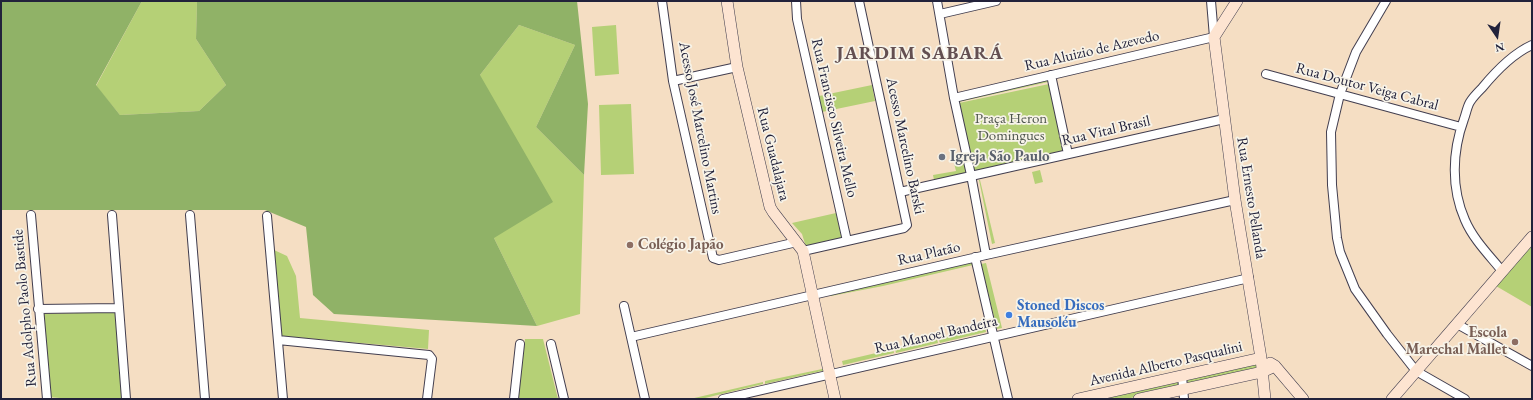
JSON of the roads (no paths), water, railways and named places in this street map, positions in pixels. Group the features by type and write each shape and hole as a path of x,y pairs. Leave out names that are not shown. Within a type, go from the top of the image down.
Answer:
{"main road":[{"name":"Rua Guadalajara","path":"727,1 737,67 770,207 800,246 813,296 835,399"},
{"path":"1214,38 1237,1"},
{"name":"Rua Ernesto Pellanda","path":"1214,38 1235,200 1249,278 1261,358 1265,399"},
{"path":"1392,399 1532,237"},
{"path":"1261,358 1275,366 1303,399"},
{"name":"Avenida Alberto Pasqualini","path":"1078,399 1261,358"},
{"name":"Avenida Alberto Pasqualini","path":"1139,399 1184,394 1262,372 1275,366"}],"street":[{"name":"Acesso José Marcelino Martins","path":"662,1 673,81 714,260 800,246"},
{"name":"Rua Francisco Silveira Mello","path":"796,1 797,19 847,240"},
{"name":"Acesso Marcelino Barski","path":"847,240 907,226 859,1"},
{"path":"937,1 954,98 971,175 986,255"},
{"path":"940,14 996,1"},
{"name":"Rua Ernesto Pellanda","path":"1211,1 1214,38"},
{"path":"1386,1 1356,52 1340,94 1330,132 1332,185 1337,238 1340,252 1355,289 1386,334 1416,371 1465,399"},
{"name":"Rua Aluizio de Azevedo","path":"954,98 1214,38"},
{"path":"1502,271 1475,238 1465,220 1457,197 1455,162 1461,127 1470,102 1496,72 1510,59 1525,48 1532,45"},
{"path":"673,81 737,67"},
{"name":"Rua Doutor Veiga Cabral","path":"1266,74 1461,127"},
{"path":"1051,75 1068,154"},
{"name":"Rua Vital Brasil","path":"900,192 1224,119"},
{"name":"Rua Platão","path":"631,337 986,255 1235,200"},
{"name":"Rua Adolpho Paolo Bastide","path":"31,215 46,399"},
{"path":"112,215 126,399"},
{"path":"190,215 205,399"},
{"path":"267,216 283,399"},
{"path":"800,246 847,240"},
{"path":"975,258 1008,399"},
{"name":"Rua Manoel Bandeira","path":"723,399 754,396 829,374 1249,278"},
{"path":"624,306 645,399"},
{"path":"38,309 118,308"},
{"path":"1457,324 1532,366"},
{"path":"278,340 431,355 432,359 427,399"},
{"path":"514,399 520,344"},
{"path":"551,344 564,399"},
{"path":"1182,376 1184,394"}],"place":[{"name":"Igreja São Paulo","path":"942,157"},
{"name":"Colégio Japão","path":"630,245"},
{"name":"Stoned Discos Mausoléu","path":"1009,315"},
{"name":"Escola Marechal Mallet","path":"1515,342"}],"district":[{"name":"JARDIM SABARÁ","path":"920,54"}],"park label":[{"name":"Praça Heron Domingues","path":"1011,128"}]}
